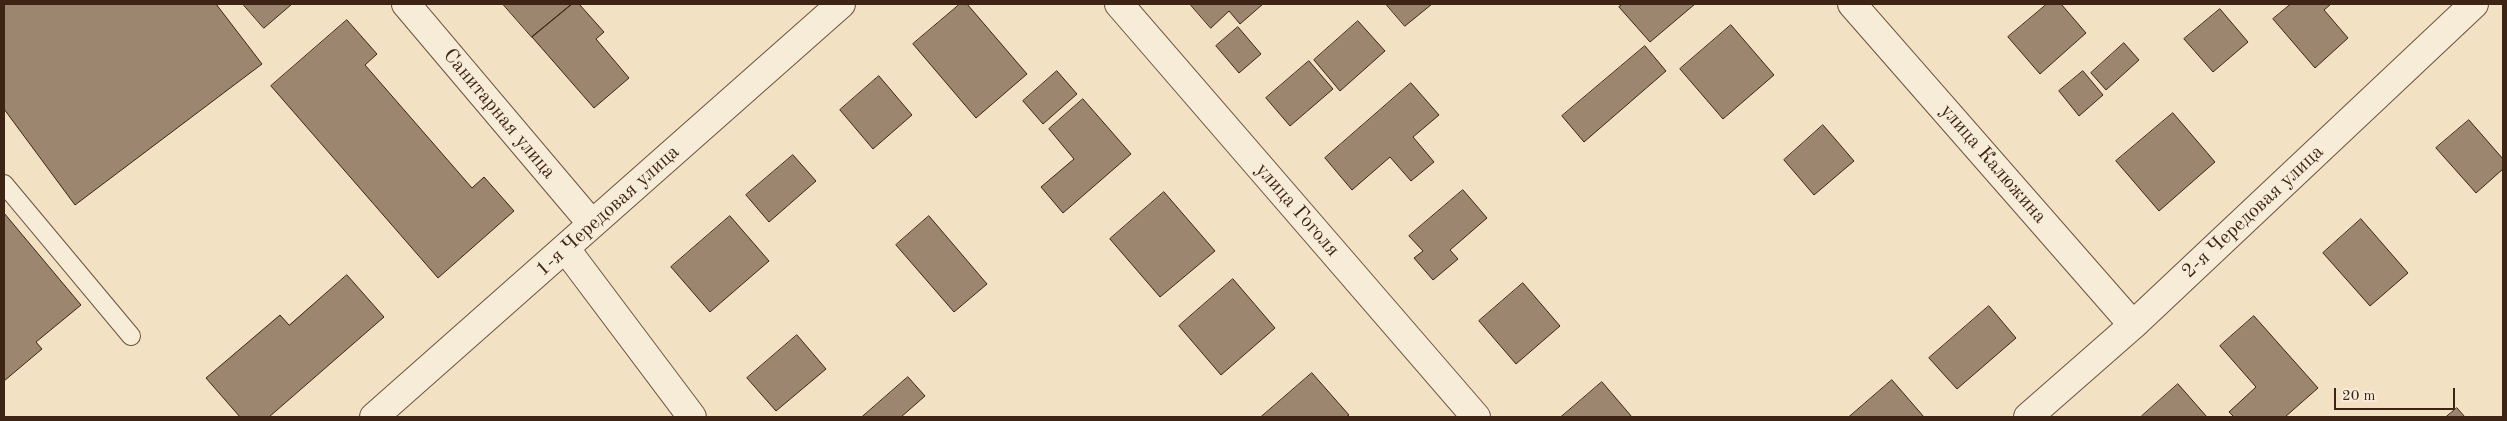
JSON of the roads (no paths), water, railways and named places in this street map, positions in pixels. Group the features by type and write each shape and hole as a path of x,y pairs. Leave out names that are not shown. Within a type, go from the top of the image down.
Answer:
{"street":[{"name":"Санитарная улица","path":"406,4 592,224"},
{"name":"1-я Чередовая улица","path":"374,417 841,4"},
{"name":"улица Гоголя","path":"1119,4 1476,417"},
{"name":"улица Калюжина","path":"1852,4 2133,325"},
{"name":"2-я Чередовая улица","path":"2028,417 2133,325 2474,4"},
{"path":"565,248 692,417"}],"lane":[{"path":"4,184 131,336"}]}
